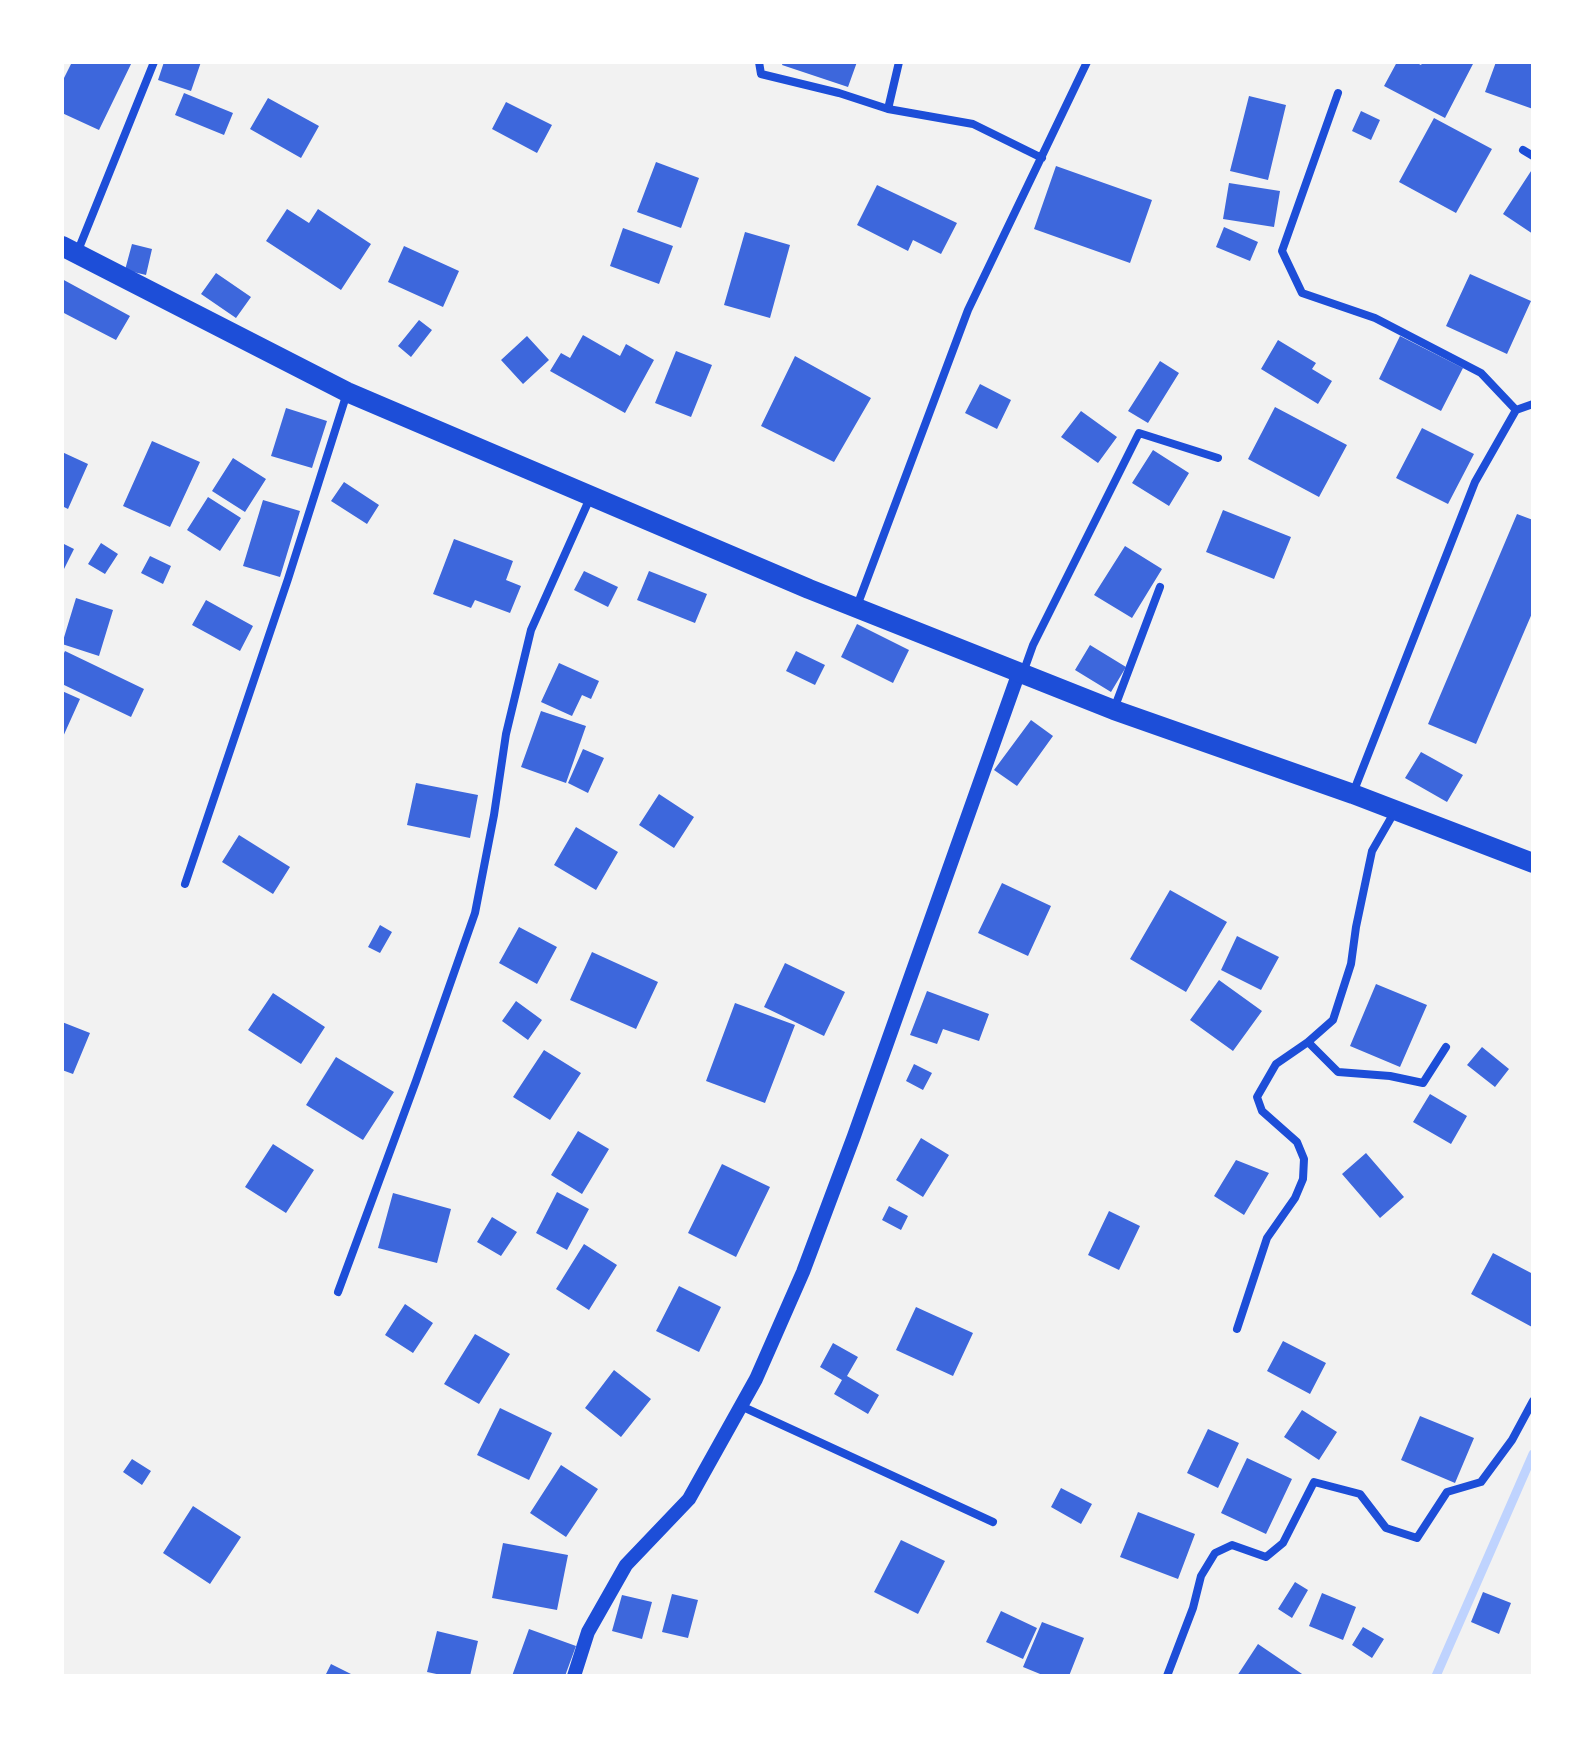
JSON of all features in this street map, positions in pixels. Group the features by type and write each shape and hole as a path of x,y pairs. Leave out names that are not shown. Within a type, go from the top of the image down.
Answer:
{"main road":[{"path":"69,250 347,392 809,589 1114,710 1353,794 1533,863"}],"street":[{"path":"69,250 154,62"},
{"path":"759,62 761,74 839,93 888,109 973,124 1042,158"},
{"path":"888,109 899,62"},
{"path":"857,607 968,310 1087,62"},
{"path":"1338,93 1282,251 1302,293 1375,318 1481,373 1516,410"},
{"path":"1523,150 1533,156"},
{"path":"185,884 288,579 347,392"},
{"path":"1353,794 1475,482 1516,410 1533,404"},
{"path":"574,1676 588,1632 626,1565 689,1499 756,1379 803,1272 1021,673 1139,433 1218,458"},
{"path":"338,1292 475,913 506,734 531,630 591,497"},
{"path":"1114,710 1160,587"},
{"path":"1237,1329 1267,1238 1295,1198 1303,1179 1304,1159 1297,1142 1262,1111 1257,1097 1276,1064 1333,1020 1351,964 1372,851 1396,810"},
{"path":"1308,1042 1338,1072 1390,1076 1423,1083 1446,1047"},
{"path":"1167,1676 1193,1608 1201,1576 1215,1553 1232,1545 1266,1557 1283,1543 1314,1482 1360,1494 1386,1528 1417,1538 1447,1492 1481,1482 1512,1440 1533,1401"},
{"path":"741,1406 993,1522"}],"building":[{"path":"72,62 132,62 99,130 62,113 62,82"},
{"path":"164,62 201,62 191,91 158,80"},
{"path":"783,62 857,62 848,87 782,65"},
{"path":"1397,62 1421,65 1423,62 1474,62 1445,118 1384,86"},
{"path":"1496,62 1533,62 1533,109 1485,92"},
{"path":"184,93 233,113 224,135 175,115"},
{"path":"1249,96 1286,105 1268,180 1230,171"},
{"path":"268,98 319,126 301,158 250,129"},
{"path":"506,102 552,125 537,153 492,129"},
{"path":"1361,111 1380,120 1371,140 1352,131"},
{"path":"1434,118 1492,149 1456,213 1399,182"},
{"path":"656,162 699,178 681,228 637,212"},
{"path":"1056,166 1152,200 1130,263 1034,229"},
{"path":"1533,168 1533,234 1503,214"},
{"path":"1229,183 1280,191 1274,227 1223,219"},
{"path":"877,185 957,223 941,254 913,240 908,251 857,225"},
{"path":"287,209 309,223 318,209 371,244 341,290 266,241"},
{"path":"1224,227 1258,242 1250,261 1216,247"},
{"path":"623,228 673,246 659,284 610,266"},
{"path":"745,232 790,245 770,318 724,305"},
{"path":"132,244 152,249 146,275 125,270"},
{"path":"404,246 459,271 443,307 388,282"},
{"path":"216,273 251,297 236,318 201,294"},
{"path":"1470,274 1531,301 1507,354 1446,326"},
{"path":"62,279 130,316 116,340 62,312"},
{"path":"419,320 432,330 411,357 398,346"},
{"path":"583,335 620,356 626,344 654,360 625,413 550,371 561,353 570,358"},
{"path":"527,336 549,360 523,384 501,360"},
{"path":"1400,336 1463,368 1441,411 1379,379"},
{"path":"1278,340 1316,363 1312,369 1332,381 1318,404 1261,369"},
{"path":"676,351 712,365 691,417 655,403"},
{"path":"795,356 871,398 834,462 761,426"},
{"path":"1160,361 1179,373 1148,423 1128,411"},
{"path":"980,384 1011,400 997,429 965,413"},
{"path":"1275,407 1347,445 1319,497 1248,459"},
{"path":"286,408 327,421 312,468 271,456"},
{"path":"1081,411 1117,437 1098,463 1061,437"},
{"path":"1422,428 1474,454 1448,504 1396,478"},
{"path":"152,441 200,462 170,527 123,506"},
{"path":"1153,450 1189,473 1169,506 1132,483"},
{"path":"62,452 88,464 68,509 62,506"},
{"path":"233,458 266,479 245,512 212,491"},
{"path":"344,482 379,505 367,524 331,501"},
{"path":"208,497 241,518 220,551 187,530"},
{"path":"263,500 300,511 280,577 243,566"},
{"path":"1223,510 1291,537 1274,579 1206,552"},
{"path":"1517,514 1533,520 1533,611 1476,744 1428,724"},
{"path":"454,539 513,561 506,580 521,586 510,613 475,600 471,608 433,594"},
{"path":"62,543 74,549 62,573"},
{"path":"101,543 118,554 105,574 88,564"},
{"path":"1125,546 1162,569 1132,618 1094,595"},
{"path":"150,556 171,566 163,584 141,573"},
{"path":"584,571 618,587 608,607 574,590"},
{"path":"649,571 707,594 695,623 637,600"},
{"path":"76,598 113,610 99,656 62,644"},
{"path":"206,600 253,626 240,651 192,625"},
{"path":"857,624 909,650 893,683 841,657"},
{"path":"1090,645 1126,667 1111,692 1075,670"},
{"path":"65,651 144,689 131,717 62,684 62,657"},
{"path":"796,651 825,665 815,685 786,671"},
{"path":"559,663 599,681 591,699 582,695 572,716 541,702"},
{"path":"62,691 80,699 62,739"},
{"path":"541,711 586,726 566,783 521,767"},
{"path":"1031,720 1053,736 1017,786 994,770"},
{"path":"583,749 604,758 588,793 568,783"},
{"path":"1421,752 1463,775 1447,802 1405,778"},
{"path":"416,783 478,795 470,838 407,825"},
{"path":"659,794 694,817 674,848 639,825"},
{"path":"576,827 618,852 596,890 554,865"},
{"path":"239,835 290,867 273,894 222,862"},
{"path":"1002,883 1051,906 1028,956 978,933"},
{"path":"1170,890 1227,922 1186,992 1130,959"},
{"path":"380,925 392,932 380,953 368,947"},
{"path":"519,927 557,947 537,984 499,963"},
{"path":"1237,936 1279,957 1261,990 1221,970"},
{"path":"592,952 658,982 636,1029 570,1000"},
{"path":"785,963 845,992 824,1036 764,1007"},
{"path":"1219,980 1262,1011 1233,1051 1190,1020"},
{"path":"1376,984 1427,1005 1400,1067 1350,1046"},
{"path":"927,991 989,1014 979,1041 943,1029 937,1044 910,1035"},
{"path":"273,993 325,1027 301,1064 248,1030"},
{"path":"516,1001 542,1020 528,1040 502,1021"},
{"path":"735,1003 795,1025 765,1103 706,1081"},
{"path":"62,1022 90,1033 73,1074 62,1070"},
{"path":"1482,1047 1509,1069 1495,1087 1467,1065"},
{"path":"544,1050 581,1073 550,1120 513,1097"},
{"path":"336,1057 394,1092 363,1140 306,1105"},
{"path":"914,1064 932,1073 923,1090 906,1081"},
{"path":"1430,1094 1467,1116 1451,1144 1413,1122"},
{"path":"578,1131 609,1149 582,1194 551,1175"},
{"path":"921,1138 949,1155 923,1197 896,1180"},
{"path":"273,1144 314,1170 286,1213 245,1187"},
{"path":"1366,1153 1404,1197 1380,1218 1342,1174"},
{"path":"1236,1160 1269,1173 1244,1215 1214,1196"},
{"path":"722,1164 770,1187 736,1257 688,1233"},
{"path":"557,1192 589,1209 567,1250 536,1233"},
{"path":"393,1193 451,1209 437,1263 378,1248"},
{"path":"889,1206 908,1216 901,1230 882,1220"},
{"path":"1109,1211 1140,1226 1119,1270 1088,1255"},
{"path":"492,1217 517,1232 501,1256 477,1242"},
{"path":"584,1244 617,1265 589,1310 556,1289"},
{"path":"1493,1253 1533,1274 1532,1327 1471,1294"},
{"path":"679,1286 721,1307 699,1352 656,1331"},
{"path":"405,1304 433,1323 413,1353 385,1335"},
{"path":"916,1307 973,1333 953,1376 896,1350"},
{"path":"475,1334 510,1354 479,1404 444,1384"},
{"path":"1283,1341 1326,1363 1310,1394 1267,1371"},
{"path":"833,1343 858,1357 847,1376 879,1395 868,1414 834,1394 842,1380 820,1367"},
{"path":"614,1370 651,1399 621,1437 585,1408"},
{"path":"500,1408 552,1433 529,1480 477,1455"},
{"path":"1302,1410 1337,1432 1319,1460 1284,1437"},
{"path":"1420,1416 1474,1438 1455,1483 1401,1460"},
{"path":"1208,1429 1239,1443 1218,1488 1187,1473"},
{"path":"1247,1458 1292,1479 1266,1534 1221,1513"},
{"path":"132,1459 151,1471 142,1485 123,1472"},
{"path":"561,1465 598,1489 566,1537 530,1513"},
{"path":"1061,1488 1092,1504 1081,1524 1051,1507"},
{"path":"193,1506 241,1537 210,1584 163,1553"},
{"path":"1138,1512 1195,1534 1178,1579 1120,1557"},
{"path":"901,1540 945,1561 918,1614 874,1592"},
{"path":"503,1543 568,1555 557,1610 492,1598"},
{"path":"1295,1582 1308,1590 1292,1618 1278,1609"},
{"path":"1483,1592 1511,1603 1499,1634 1471,1622"},
{"path":"1322,1593 1356,1607 1343,1640 1309,1626"},
{"path":"672,1594 698,1600 688,1638 662,1632"},
{"path":"622,1595 652,1602 642,1639 612,1631"},
{"path":"1001,1611 1037,1628 1023,1659 986,1642"},
{"path":"1042,1622 1084,1638 1069,1676 1045,1676 1023,1667"},
{"path":"1363,1627 1384,1639 1372,1658 1352,1645"},
{"path":"529,1629 576,1646 565,1676 512,1676"},
{"path":"437,1631 478,1641 470,1676 427,1672"},
{"path":"1258,1644 1305,1676 1237,1676"},
{"path":"331,1664 355,1676 325,1676"}],"waterway":[{"path":"1436,1676 1533,1454"}]}
